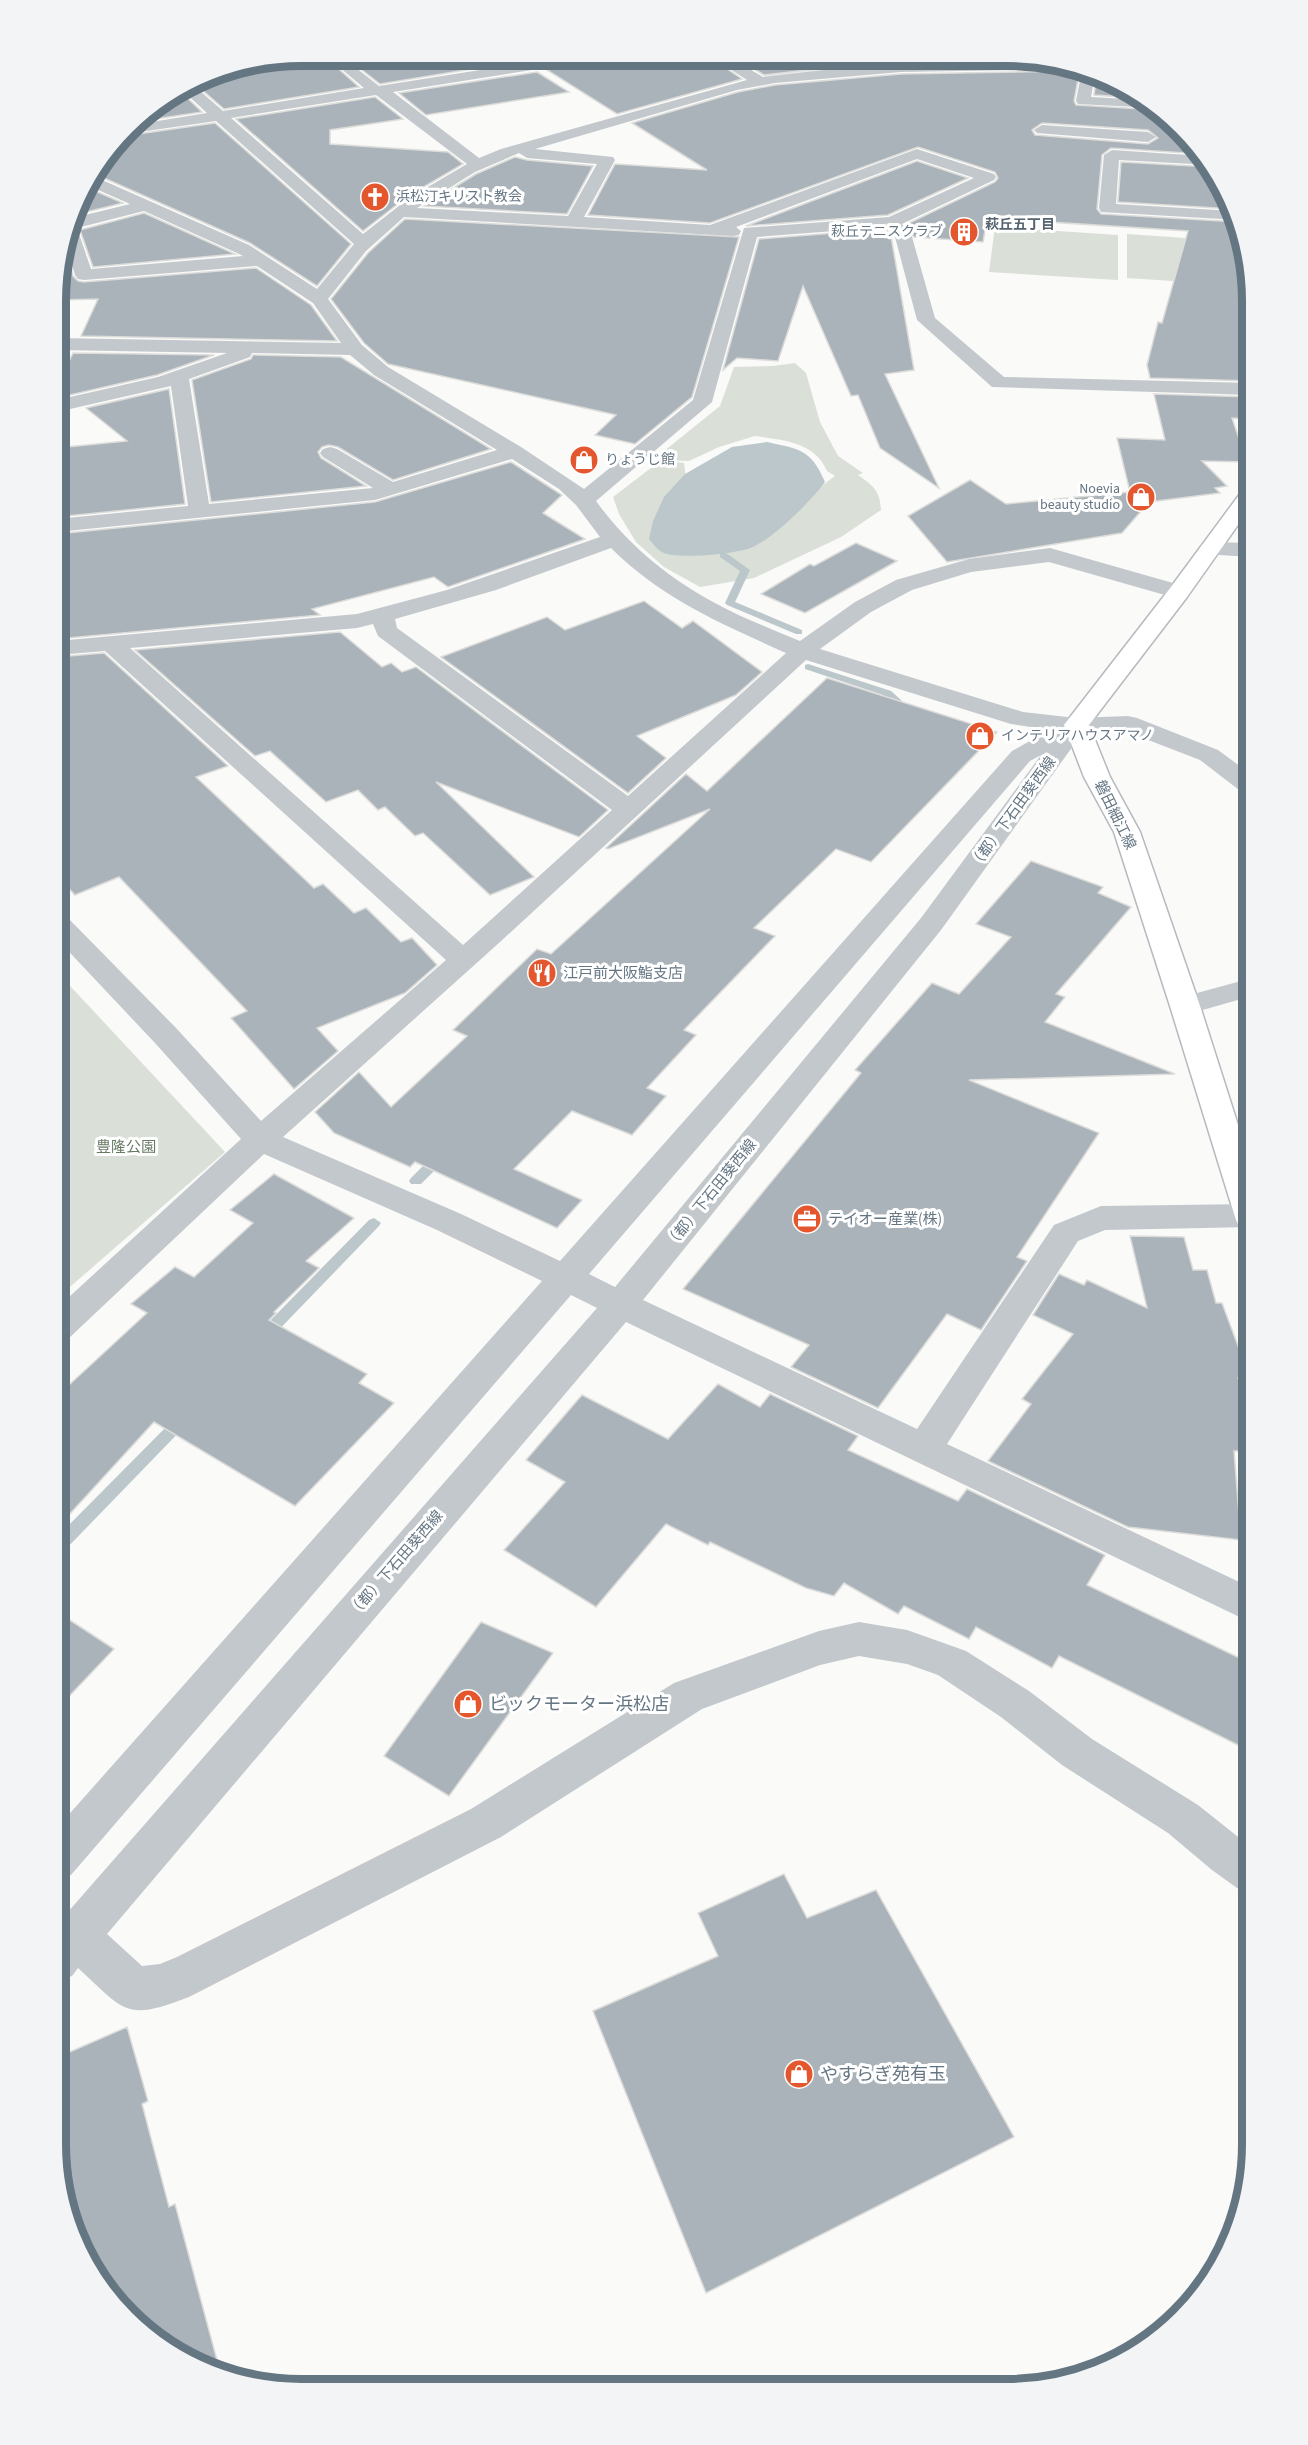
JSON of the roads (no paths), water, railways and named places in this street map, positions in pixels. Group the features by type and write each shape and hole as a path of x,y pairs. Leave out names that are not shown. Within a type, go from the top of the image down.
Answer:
{"main road":[{"path":"1076,725 1242,509"},
{"name":"磐田細江線","path":"1076,725 1097,777 1127,832 1185,1006 1242,1189"}],"street":[{"path":"346,66 476,163"},
{"path":"142,128 519,66"},
{"path":"734,66 760,81"},
{"path":"319,299 364,244 403,212 476,163 507,152 735,86 760,81 856,70 1012,66"},
{"path":"1087,80 1083,101 1134,104"},
{"path":"193,93 364,244"},
{"path":"1042,130 1166,138"},
{"path":"507,152 608,160 573,221"},
{"path":"403,212 573,221 711,230 750,232 892,222 988,177 916,154 711,230"},
{"path":"1194,160 1112,155 1107,208 1226,215"},
{"path":"98,184 243,249 319,299 355,349 381,371 514,451 584,500 615,539 640,564 691,599 802,651 1020,719 1076,725 1128,723 1209,755 1242,780"},
{"path":"80,222 146,205"},
{"path":"892,222 903,237 926,320 999,383 1242,388"},
{"path":"584,500 702,402 750,232"},
{"path":"73,243 84,275 261,261"},
{"path":"66,344 355,349"},
{"path":"66,404 179,377 255,348"},
{"path":"179,377 200,512"},
{"path":"66,525 375,494 514,451"},
{"path":"330,453 391,490"},
{"path":"66,647 357,621 408,610 482,588 615,539"},
{"path":"1210,549 1242,550"},
{"path":"66,1321 260,1140 464,960 802,651 863,607 904,585 969,566 1050,555 1179,592"},
{"path":"383,615 386,631 628,809"},
{"path":"110,643 464,960"},
{"name":"（都）下石田葵西線","path":"66,1850 1021,756 1076,725"},
{"name":"（都）下石田葵西線","path":"66,1948 620,1305 931,924 1076,725"},
{"path":"66,932 166,1036 260,1140 449,1222 1242,1601"},
{"path":"1185,1006 1242,990"},
{"path":"924,1449 1066,1233 1101,1218 1242,1218"},
{"path":"66,1948 134,1989 160,1986 189,1975 486,1823 688,1696 819,1648 859,1639 907,1647 952,1663 1015,1704 1077,1752 1183,1819 1242,1866"}],"waterway":[{"path":"723,555 745,570 730,603 799,632"},
{"path":"808,667 887,693 897,701 885,712"},
{"path":"416,1181 441,1156"},
{"path":"263,1337 374,1223"},
{"path":"66,1538 182,1420"}],"place":[{"name":"浜松汀キリスト教会","path":"375,197"},
{"name":"萩丘テニスクラブ","path":"964,232"},
{"name":"りょうじ館","path":"584,460"},
{"name":"Noevia beauty studio","path":"1141,497"},
{"name":"インテリアハウスアマノ","path":"980,736"},
{"name":"江戸前大阪鮨支店","path":"542,973"},
{"name":"テイオー産業(株)","path":"807,1219"},
{"name":"ビックモーター浜松店","path":"468,1704"},
{"name":"やすらぎ苑有玉","path":"799,2074"}],"district":[{"name":"萩丘五丁目","path":"1020,225"}],"park label":[{"name":"豊隆公園","path":"126,1147"}]}
